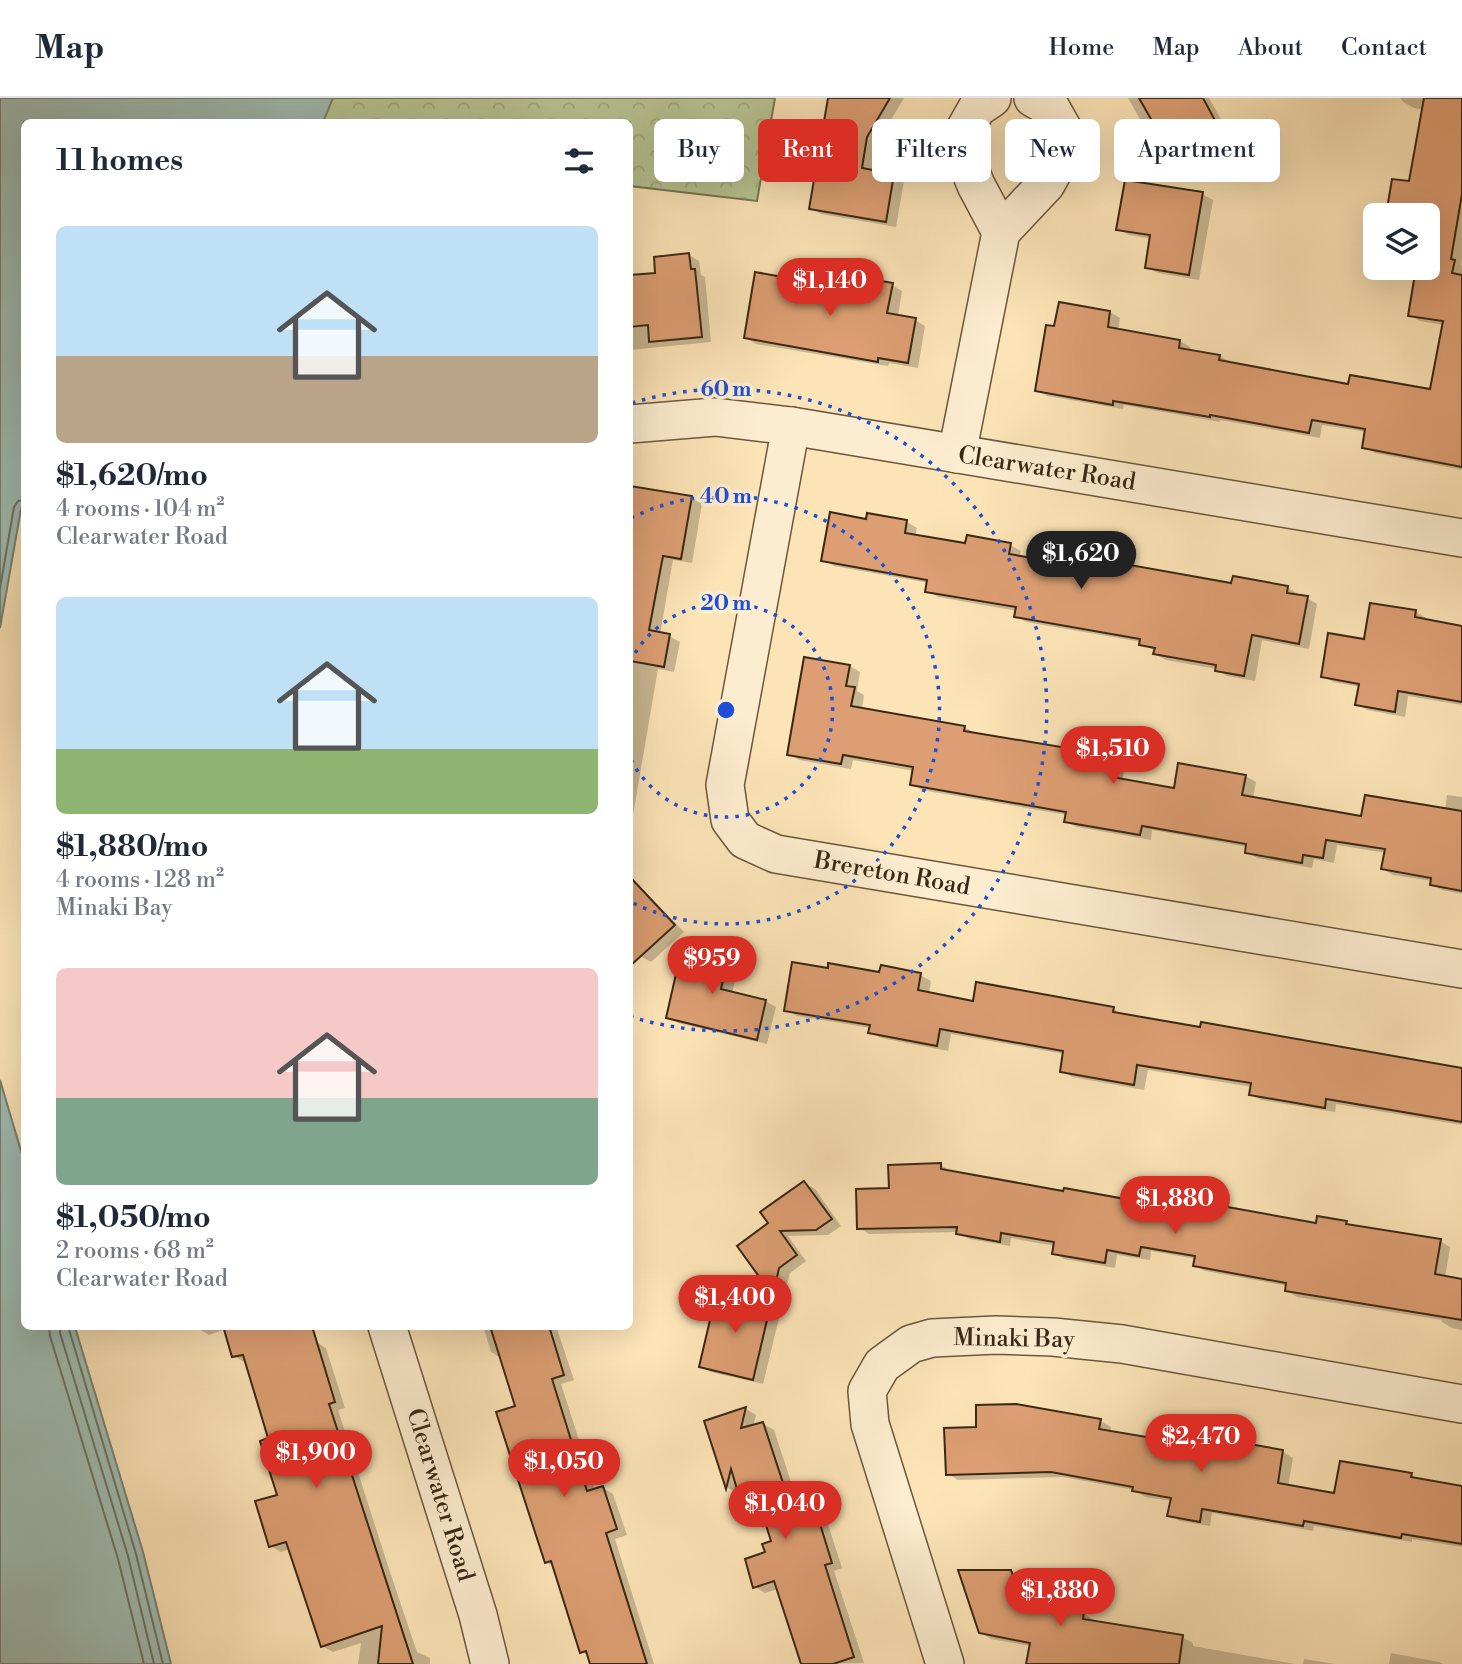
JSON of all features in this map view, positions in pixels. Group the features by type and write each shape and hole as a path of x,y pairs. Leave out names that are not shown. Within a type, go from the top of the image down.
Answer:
{"street":[{"path":"992,98 977,108 964,131 965,158 1001,232"},
{"path":"957,454 1001,232 1046,184 1061,157 1064,131 1051,108 1033,98"},
{"name":"Clearwater Road","path":"633,424 715,417 791,426 1462,538"},
{"name":"Brereton Road","path":"791,426 726,785 730,820 745,840 776,854 1462,969"},
{"name":"Clearwater Road","path":"388,1330 478,1615 490,1664"},
{"name":"Minaki Bay","path":"945,1664 870,1424 867,1391 882,1365 911,1344 932,1338 996,1335 1087,1340 1462,1404"}],"green space":[{"path":"332,98 775,98 771,119 758,119 758,182 760,182 757,201 633,186 633,119 318,119"}],"water":[{"path":"0,98 333,98 324,119 21,119 21,509 0,628"},
{"path":"0,1080 21,1151 21,1330 76,1330 143,1552 171,1664 0,1664"}],"building":[{"path":"828,98 890,98 878,119 872,119 862,168 872,170 872,182 893,182 886,222 809,209 814,182 858,182 858,119 824,119"},
{"path":"1139,98 1203,98 1214,119 1151,119"},
{"path":"1424,98 1462,98 1462,194 1451,259 1455,260 1452,273 1462,275 1462,467 1362,448 1365,429 1312,420 1309,433 1210,415 1113,401 1113,405 1035,391 1046,325 1054,326 1059,302 1110,311 1108,327 1180,340 1179,348 1220,355 1219,360 1348,384 1350,375 1430,389 1443,321 1408,316 1414,280 1440,280 1440,203 1388,203 1392,179 1409,181"},
{"path":"1125,182 1203,192 1189,275 1145,268 1150,235 1116,230"},
{"path":"689,253 691,269 695,269 702,337 649,342 648,325 633,327 633,275 655,273 654,257"},
{"path":"755,272 844,288 847,275 893,283 887,313 916,318 908,363 878,358 878,362 744,338"},
{"path":"633,486 692,496 681,559 663,556 649,630 670,634 664,667 633,662"},
{"path":"830,512 866,519 867,513 907,520 905,533 965,543 967,535 1011,543 1009,554 1073,565 1075,553 1231,583 1233,576 1288,586 1287,593 1308,596 1299,644 1252,635 1244,676 1215,671 1216,665 1153,654 1155,648 1139,645 1140,639 1014,617 1016,607 925,592 927,580 821,561"},
{"path":"1370,603 1416,610 1415,617 1462,626 1462,702 1398,691 1395,712 1355,705 1359,684 1321,677 1328,633 1364,639"},
{"path":"804,657 850,665 846,686 855,687 851,706 965,726 964,731 1091,752 1094,750 1116,753 1112,777 1174,788 1178,763 1246,775 1242,795 1361,816 1365,795 1462,811 1462,891 1430,885 1431,878 1381,869 1385,849 1326,840 1323,858 1303,855 1302,863 1245,853 1246,844 1142,826 1140,835 1064,822 1066,812 910,785 913,767 843,755 841,764 787,755"},
{"path":"633,880 675,925 633,963"},
{"path":"683,943 729,954 721,989 766,1000 757,1040 666,1018"},
{"path":"792,962 828,968 828,963 879,972 881,965 921,973 918,990 973,1001 976,982 1114,1007 1113,1012 1200,1027 1201,1022 1462,1068 1462,1122 1326,1099 1325,1108 1249,1095 1251,1083 1137,1065 1134,1085 1060,1072 1063,1051 940,1029 937,1046 868,1033 870,1025 784,1011"},
{"path":"941,1163 941,1169 1063,1191 1064,1188 1170,1207 1172,1197 1316,1223 1317,1216 1347,1221 1346,1224 1441,1239 1435,1274 1462,1279 1462,1320 1285,1291 1286,1283 1193,1266 1195,1256 1141,1247 1139,1256 1107,1250 1105,1263 1052,1254 1054,1242 1001,1233 1000,1242 956,1234 957,1227 857,1229 856,1189 889,1188 888,1165"},
{"path":"804,1181 832,1219 816,1230 780,1231 797,1255 779,1268 773,1296 737,1246 768,1223 760,1212"},
{"path":"717,1290 771,1303 753,1380 699,1367"},
{"path":"224,1330 313,1330 335,1402 329,1404 413,1664 378,1664 382,1626 321,1647 286,1542 269,1547 255,1501 277,1495 260,1441 268,1438 243,1355 232,1357"},
{"path":"491,1330 550,1330 564,1375 552,1379 587,1491 603,1486 617,1529 606,1533 647,1664 590,1664 586,1651 580,1653 551,1561 545,1563 496,1412 515,1406"},
{"path":"1016,1404 1101,1419 1099,1429 1170,1441 1172,1430 1283,1450 1278,1483 1334,1493 1340,1461 1412,1473 1411,1477 1462,1486 1462,1544 1402,1534 1401,1538 1304,1521 1303,1526 1202,1509 1200,1522 1167,1516 1171,1498 1132,1491 1133,1487 1051,1472 946,1475 944,1428 976,1427 976,1405"},
{"path":"746,1407 741,1428 763,1422 787,1495 809,1488 832,1563 825,1565 854,1657 833,1664 801,1664 774,1581 753,1588 745,1559 765,1552 762,1544 771,1541 753,1484 737,1489 731,1469 726,1489 704,1421"},
{"path":"958,1570 1011,1570 1021,1601 1084,1612 1083,1619 1183,1635 1179,1664 1026,1664 1030,1643 979,1633"}]}
